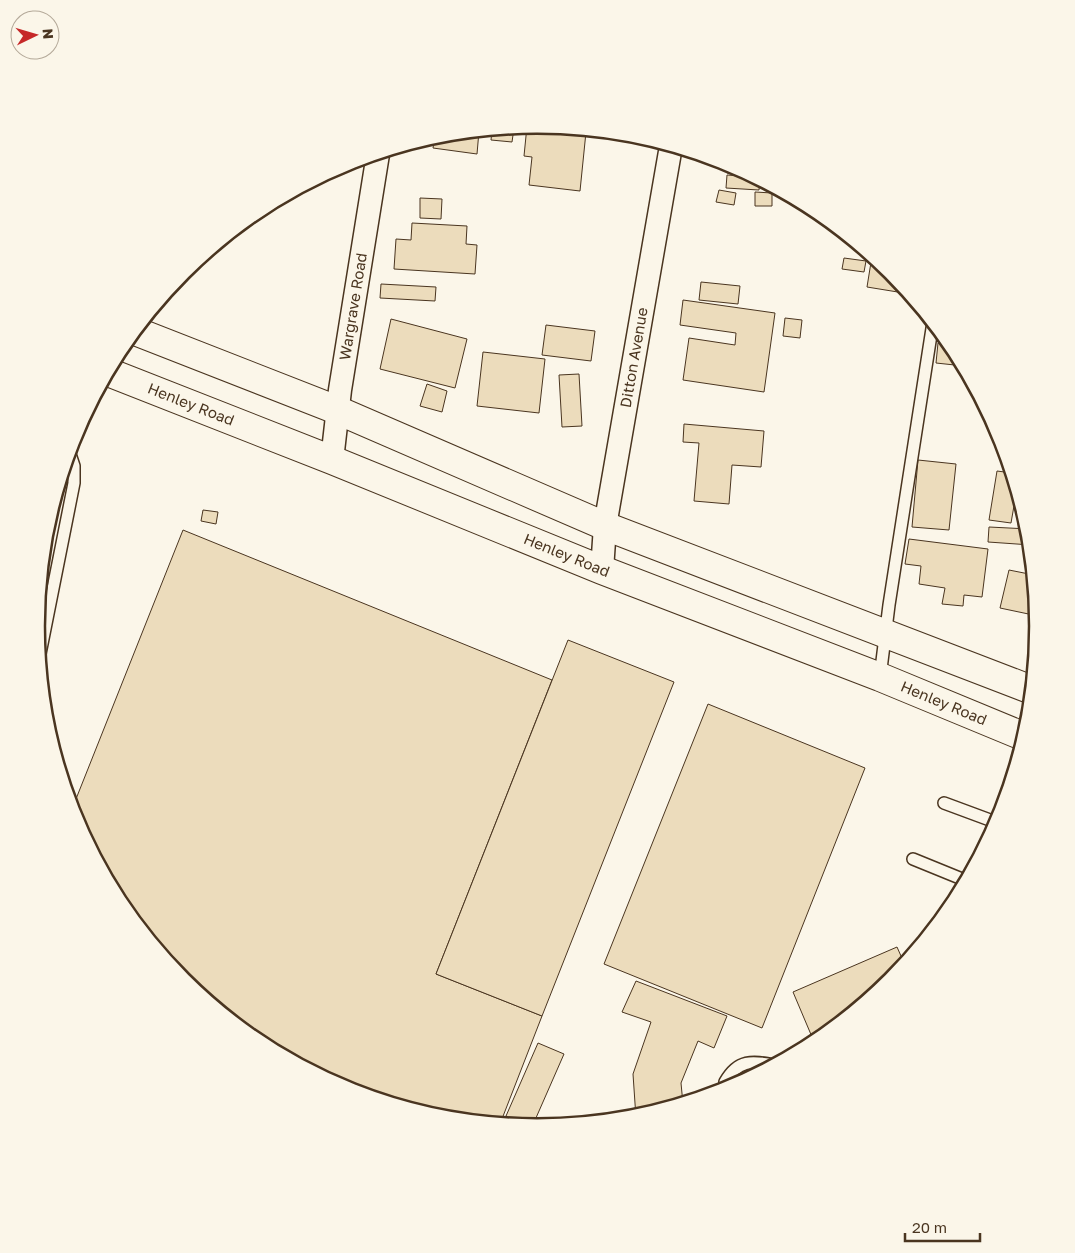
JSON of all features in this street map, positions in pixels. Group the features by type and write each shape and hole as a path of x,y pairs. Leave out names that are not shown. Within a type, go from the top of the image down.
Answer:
{"main road":[{"path":"142,334 337,410 605,526 886,632 1026,688"},
{"name":"Henley Road","path":"114,375 332,460 602,570 880,677 1018,734"}],"street":[{"name":"Ditton Avenue","path":"602,570 605,526 670,152"},
{"name":"Wargrave Road","path":"332,460 337,410 377,161"}],"lane":[{"path":"880,677 932,332"},
{"path":"45,632 74,483 73,463"},
{"path":"944,803 990,820"},
{"path":"913,859 961,878"},
{"path":"725,1082 730,1072 748,1062 764,1063"}],"building":[{"path":"526,134 586,136 580,191 529,185 532,157 524,156"},
{"path":"513,135 512,142 491,140 491,136"},
{"path":"478,137 477,154 433,148 434,145 441,143"},
{"path":"727,175 736,176 759,187 759,190 726,188"},
{"path":"719,190 736,193 734,205 716,202"},
{"path":"755,192 772,194 772,206 755,206"},
{"path":"420,198 442,199 441,219 420,218"},
{"path":"412,223 467,226 466,244 477,245 475,274 394,269 396,239 411,240"},
{"path":"844,258 866,261 864,272 842,269"},
{"path":"871,264 899,292 867,287"},
{"path":"701,282 740,286 738,304 699,300"},
{"path":"381,284 436,287 435,301 380,298"},
{"path":"683,300 775,313 764,392 683,380 689,338 735,345 736,333 680,325"},
{"path":"785,318 802,320 800,338 783,336"},
{"path":"391,319 467,339 455,388 380,369"},
{"path":"546,325 595,331 591,361 542,355"},
{"path":"938,343 940,343 955,365 936,363"},
{"path":"483,352 545,359 539,413 477,406"},
{"path":"579,374 582,426 562,427 559,375"},
{"path":"427,384 447,391 442,412 420,406"},
{"path":"684,424 764,431 761,467 732,465 729,504 694,501 699,443 683,442"},
{"path":"918,460 956,464 949,530 912,527"},
{"path":"997,471 1005,472 1014,504 1011,523 989,520"},
{"path":"203,510 218,512 216,524 201,521"},
{"path":"989,527 1021,529 1023,544 988,542"},
{"path":"183,530 552,680 436,974 542,1016 502,1118 441,1110 379,1093 349,1082 291,1053 238,1017 189,975 147,926 111,873 82,815 76,799"},
{"path":"909,539 988,549 982,597 964,595 963,606 942,604 945,588 919,584 921,566 905,564"},
{"path":"1009,570 1027,574 1030,614 1000,608"},
{"path":"568,640 674,682 542,1016 436,974"},
{"path":"708,704 865,768 762,1028 604,964"},
{"path":"897,947 902,958 862,997 811,1036 793,992"},
{"path":"636,981 727,1016 714,1048 698,1041 681,1083 682,1097 635,1110 633,1074 651,1022 622,1012"},
{"path":"538,1043 564,1054 536,1119 511,1118 506,1116"}]}
